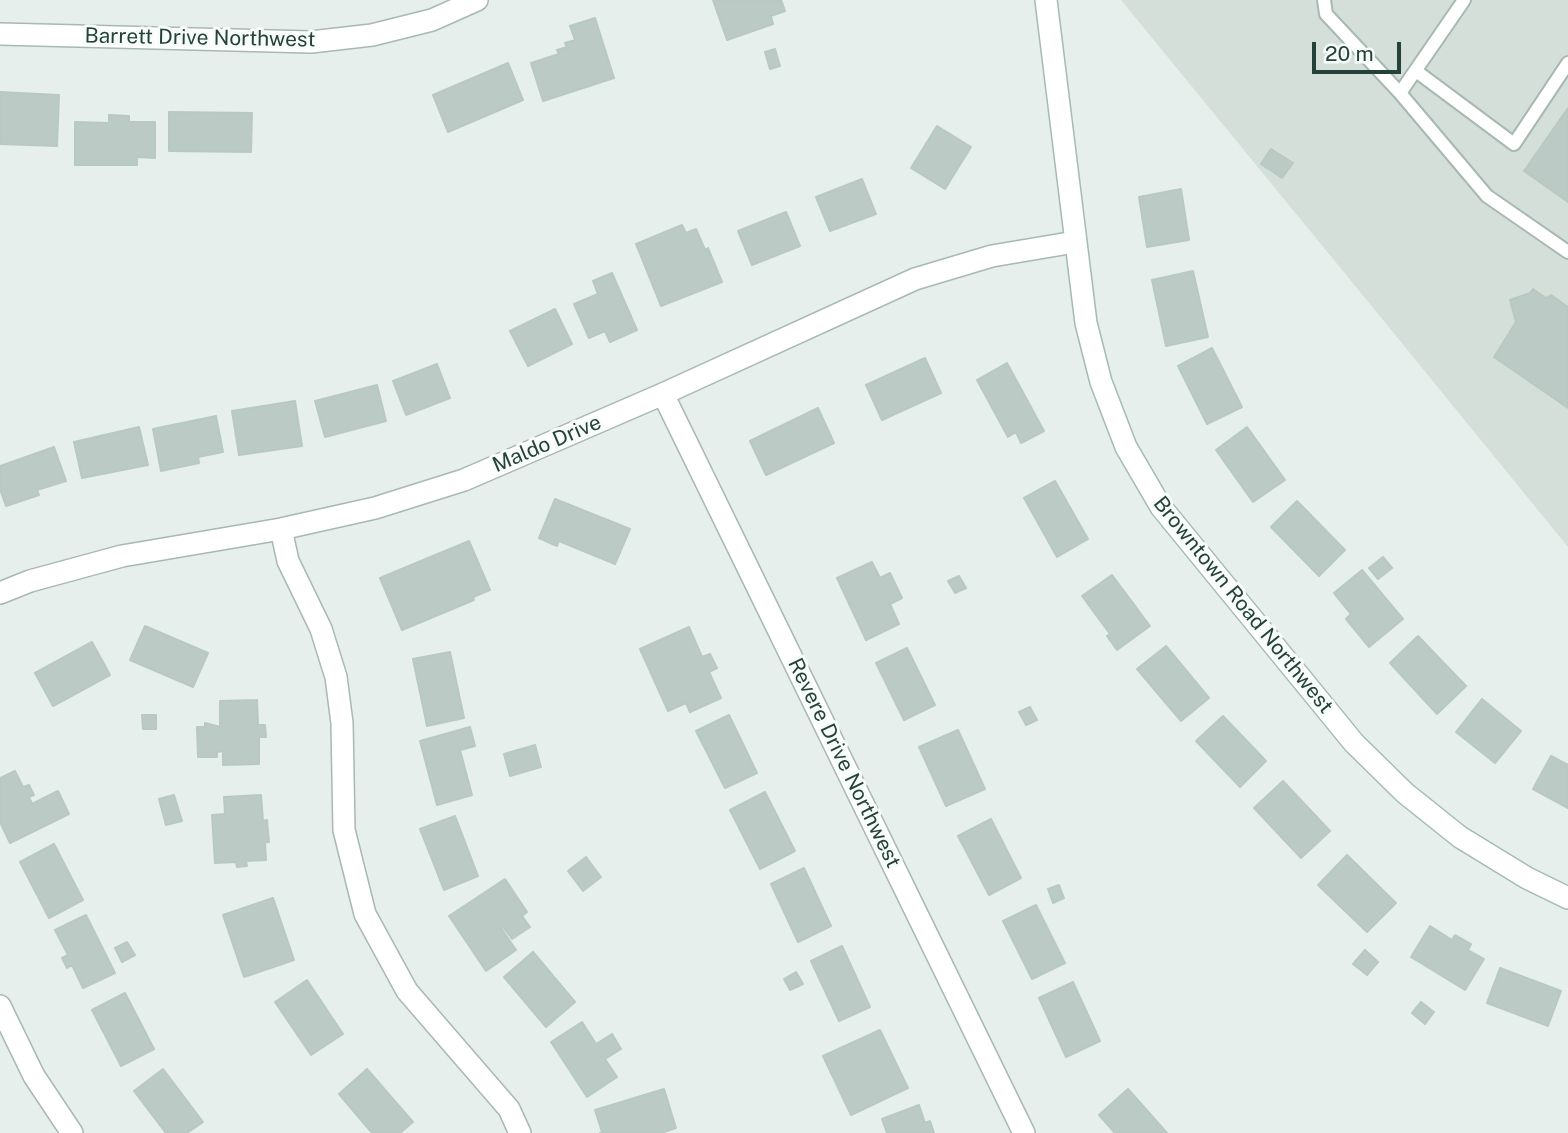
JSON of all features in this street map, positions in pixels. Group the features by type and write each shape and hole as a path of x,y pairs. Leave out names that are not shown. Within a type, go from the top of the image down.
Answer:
{"street":[{"name":"Barrett Drive Northwest","path":"0,34 311,42 372,35 432,20 477,0"},
{"name":"Browntown Road Northwest","path":"1046,0 1086,323 1101,382 1126,447 1161,507 1354,743 1405,793 1460,836 1527,878 1568,898"},
{"name":"Maldo Drive","path":"0,593 30,581 122,556 281,529 374,508 464,480 663,394 915,279 992,256 1075,242"},
{"name":"Revere Drive Northwest","path":"663,394 1024,1133"},
{"path":"281,529 288,561 321,629 335,677 342,723 344,830 365,914 407,991 509,1109 520,1133"},
{"path":"0,1006 34,1076 72,1133"}],"lane":[{"path":"1324,0 1326,14 1399,93 1487,196 1568,252"},
{"path":"1326,14 1336,0"},
{"path":"1399,93 1464,0"},
{"path":"1416,71 1514,144 1568,63"}],"shaded area":[{"path":"1121,0 1568,0 1568,547 1383,320"}],"building":[{"path":"713,0 781,0 785,11 771,16 773,24 727,40"},
{"path":"595,18 614,78 543,101 531,63 559,54 557,50 567,47 565,43 575,40 570,26"},
{"path":"775,49 780,66 770,69 765,52"},
{"path":"508,63 523,100 448,132 433,95"},
{"path":"0,92 59,95 57,146 0,144"},
{"path":"1568,108 1568,202 1524,171"},
{"path":"169,112 252,113 251,152 169,151"},
{"path":"109,115 129,116 129,122 155,122 155,158 137,157 137,165 75,165 75,122 109,123"},
{"path":"937,126 971,147 945,189 911,168"},
{"path":"1271,149 1293,163 1282,178 1261,164"},
{"path":"862,179 876,214 830,231 816,197"},
{"path":"1181,189 1189,240 1147,247 1139,197"},
{"path":"786,212 800,246 752,265 738,231"},
{"path":"682,225 686,233 696,229 705,250 708,248 722,282 661,306 636,244"},
{"path":"1193,271 1208,337 1166,346 1152,280"},
{"path":"612,273 637,330 610,342 605,331 589,338 574,304 598,294 593,281"},
{"path":"1533,289 1546,298 1551,295 1568,307 1568,408 1494,357 1516,322 1510,300 1530,293"},
{"path":"555,309 572,344 528,366 510,331"},
{"path":"1212,348 1242,407 1207,424 1178,366"},
{"path":"925,358 941,393 882,420 866,385"},
{"path":"1007,363 1044,431 1021,443 1016,432 1008,437 977,380"},
{"path":"437,364 450,398 406,415 393,381"},
{"path":"377,385 386,421 325,437 315,401"},
{"path":"295,401 302,446 239,455 232,411"},
{"path":"818,408 834,443 766,475 750,441"},
{"path":"216,416 223,452 198,457 199,463 161,471 153,429"},
{"path":"139,427 148,465 82,478 74,442"},
{"path":"1247,427 1285,480 1253,502 1216,450"},
{"path":"54,447 66,481 37,490 39,495 6,506 0,489 0,466"},
{"path":"1055,481 1088,539 1057,557 1024,498"},
{"path":"555,499 630,529 615,564 559,541 557,546 539,538"},
{"path":"1297,501 1345,550 1319,576 1271,527"},
{"path":"469,541 490,590 473,597 474,600 402,630 380,578"},
{"path":"1383,557 1392,568 1378,579 1369,568"},
{"path":"872,562 880,578 890,573 902,598 890,604 899,624 866,640 837,578"},
{"path":"1362,570 1403,619 1369,647 1346,619 1351,614 1334,593"},
{"path":"1112,575 1150,626 1117,650 1107,636 1110,634 1082,596"},
{"path":"959,576 966,588 955,593 948,581"},
{"path":"145,626 208,653 193,687 130,660"},
{"path":"689,627 702,657 710,654 717,668 709,672 721,698 690,712 686,703 668,711 640,649"},
{"path":"1418,636 1466,686 1437,714 1390,663"},
{"path":"92,642 110,675 53,706 35,673"},
{"path":"1166,646 1209,698 1181,721 1137,669"},
{"path":"907,648 935,705 904,720 876,663"},
{"path":"450,652 464,718 427,726 413,659"},
{"path":"1482,699 1521,731 1495,763 1456,732"},
{"path":"257,700 258,725 265,725 266,737 259,737 259,764 223,765 223,751 217,752 217,757 198,757 197,727 205,727 205,723 220,727 220,701"},
{"path":"1030,707 1037,720 1026,725 1019,712"},
{"path":"142,715 156,715 156,729 143,729"},
{"path":"729,715 757,773 725,788 696,731"},
{"path":"1223,716 1266,761 1240,787 1196,741"},
{"path":"470,727 475,746 460,750 472,795 437,805 420,741"},
{"path":"958,730 985,789 946,806 919,747"},
{"path":"535,745 541,767 510,776 504,754"},
{"path":"1551,756 1568,765 1568,808 1533,789"},
{"path":"15,771 23,787 29,785 34,795 29,797 32,804 58,791 69,814 10,843 0,822 0,778"},
{"path":"1283,781 1330,831 1301,858 1254,808"},
{"path":"765,792 795,851 760,869 730,810"},
{"path":"174,795 182,821 166,825 159,799"},
{"path":"261,795 263,821 267,820 269,842 265,842 266,860 246,861 247,866 237,867 236,862 215,863 212,815 225,814 224,797"},
{"path":"455,816 478,876 444,890 420,829"},
{"path":"991,819 1021,878 989,895 958,836"},
{"path":"54,844 83,900 49,918 20,862"},
{"path":"1347,855 1396,903 1367,932 1318,885"},
{"path":"586,857 601,877 583,891 568,871"},
{"path":"804,868 831,926 798,942 771,884"},
{"path":"505,879 527,912 522,916 530,927 512,939 503,927 501,928 516,950 486,971 449,916"},
{"path":"1059,885 1064,898 1053,903 1048,889"},
{"path":"273,898 294,960 244,977 223,915"},
{"path":"1036,905 1065,963 1032,979 1003,921"},
{"path":"86,915 115,973 83,988 72,965 67,968 62,958 68,955 55,930"},
{"path":"1430,926 1452,940 1455,935 1471,944 1468,950 1484,959 1465,990 1411,957"},
{"path":"127,942 135,955 122,962 115,948"},
{"path":"842,946 870,1007 839,1021 811,961"},
{"path":"1365,950 1378,962 1367,975 1353,964"},
{"path":"533,952 575,1002 546,1027 504,977"},
{"path":"1500,968 1561,991 1548,1026 1487,1003"},
{"path":"796,972 803,984 790,990 784,979"},
{"path":"307,980 343,1034 311,1055 275,1002"},
{"path":"1073,982 1100,1041 1066,1057 1039,998"},
{"path":"125,993 154,1049 121,1066 92,1010"},
{"path":"1421,1002 1434,1012 1425,1024 1412,1013"},
{"path":"582,1022 596,1044 612,1034 621,1049 605,1059 617,1077 587,1097 551,1042"},
{"path":"880,1030 908,1088 851,1115 823,1056"},
{"path":"163,1069 203,1122 187,1133 166,1133 134,1091"},
{"path":"367,1069 413,1122 400,1133 372,1133 339,1094"},
{"path":"664,1089 676,1128 661,1133 600,1133 602,1132 595,1110"},
{"path":"1128,1089 1167,1133 1115,1133 1099,1115"},
{"path":"919,1105 925,1123 930,1121 934,1133 887,1133 882,1119"}]}
